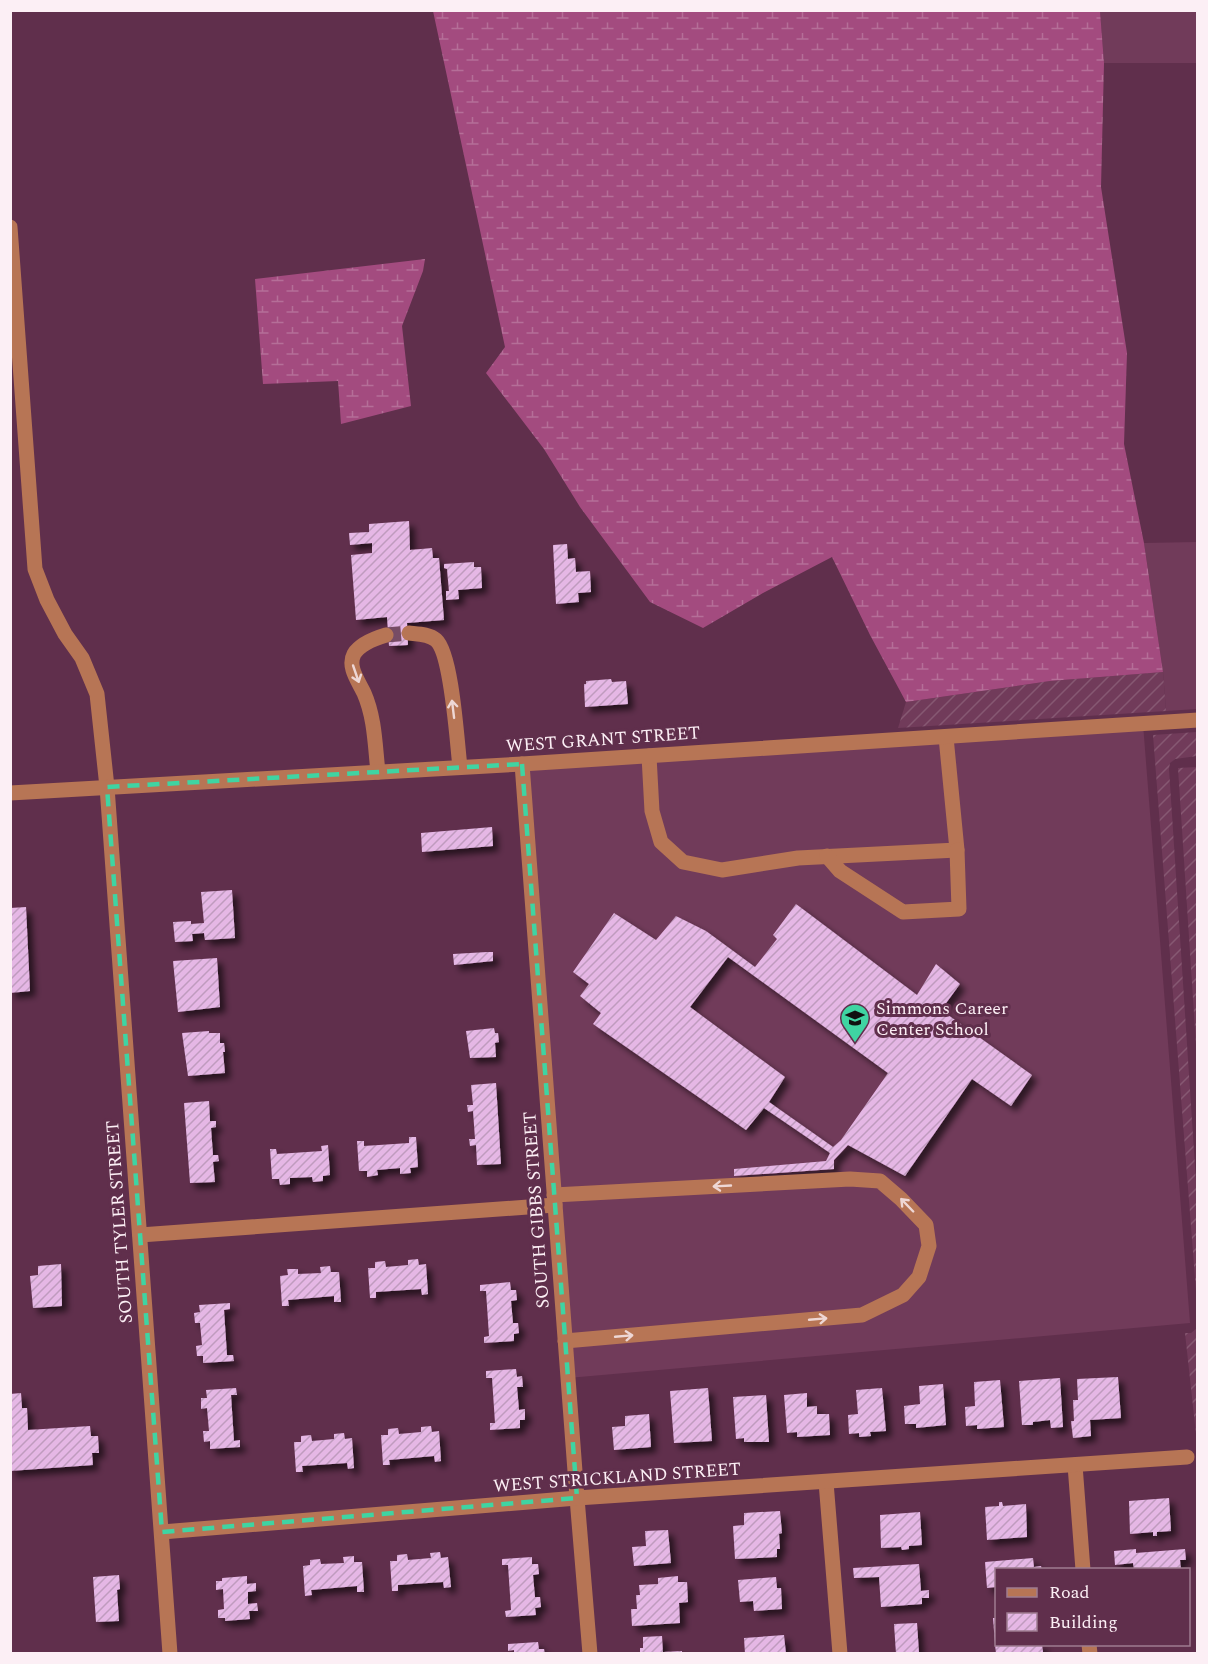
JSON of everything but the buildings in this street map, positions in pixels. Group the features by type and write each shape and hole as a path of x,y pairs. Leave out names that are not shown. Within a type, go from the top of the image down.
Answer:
{"street":[{"name":"SOUTH TYLER STREET","path":"10,227 35,568 47,600 65,634 82,658 97,694 107,787 170,1653"},
{"path":"409,633 424,634 434,638 440,644 447,667 452,698 460,768"},
{"path":"378,772 373,723 352,662 354,654 365,645 386,635"},
{"name":"WEST GRANT STREET","path":"10,793 460,768 1197,720"},
{"path":"827,856 840,871 903,912 959,909 957,850 946,737"},
{"path":"649,756 652,811 661,843 683,862 722,870 798,858 957,850"},
{"name":"SOUTH GIBBS STREET","path":"522,764 590,1653"},
{"path":"140,1235 555,1200 850,1179 880,1181 901,1198 926,1225 929,1246 919,1277 903,1295 862,1316 565,1341"},
{"name":"WEST STRICKLAND STREET","path":"162,1532 577,1498 1187,1456"},
{"path":"1075,1465 1083,1568"},
{"path":"826,1482 840,1653"}],"highlighted area":[{"path":"522,764 577,1498 162,1532 107,787"}],"shaded area":[{"path":"1100,11 1197,11 1197,63 1104,63"},
{"path":"1197,542 1197,709 1166,711 1163,672 1144,543"},
{"path":"1163,672 1166,711 898,728 906,702 1050,681"},
{"name":"Simmons Career Center School","path":"1143,724 1190,1323 568,1378 522,764"},
{"path":"1197,732 1197,756 1175,759 1170,763 1169,769 1197,1197 1197,1304 1153,735"},
{"path":"1198,767 1197,1060 1178,768"},
{"path":"1197,1328 1197,1443 1185,1333 1191,1333"}],"green space":[{"path":"433,11 1100,11 1104,63 1101,187 1127,353 1124,444 1144,543 1163,672 1050,681 906,702 832,557 703,628 650,602 580,507 544,449 486,373 505,347"},
{"path":"425,259 423,271 402,326 411,406 341,424 338,381 263,384 255,279"}],"tunnel":[{"path":"386,635 409,633"}],"place":[{"name":"Simmons Career Center School","path":"855,1044"}]}
